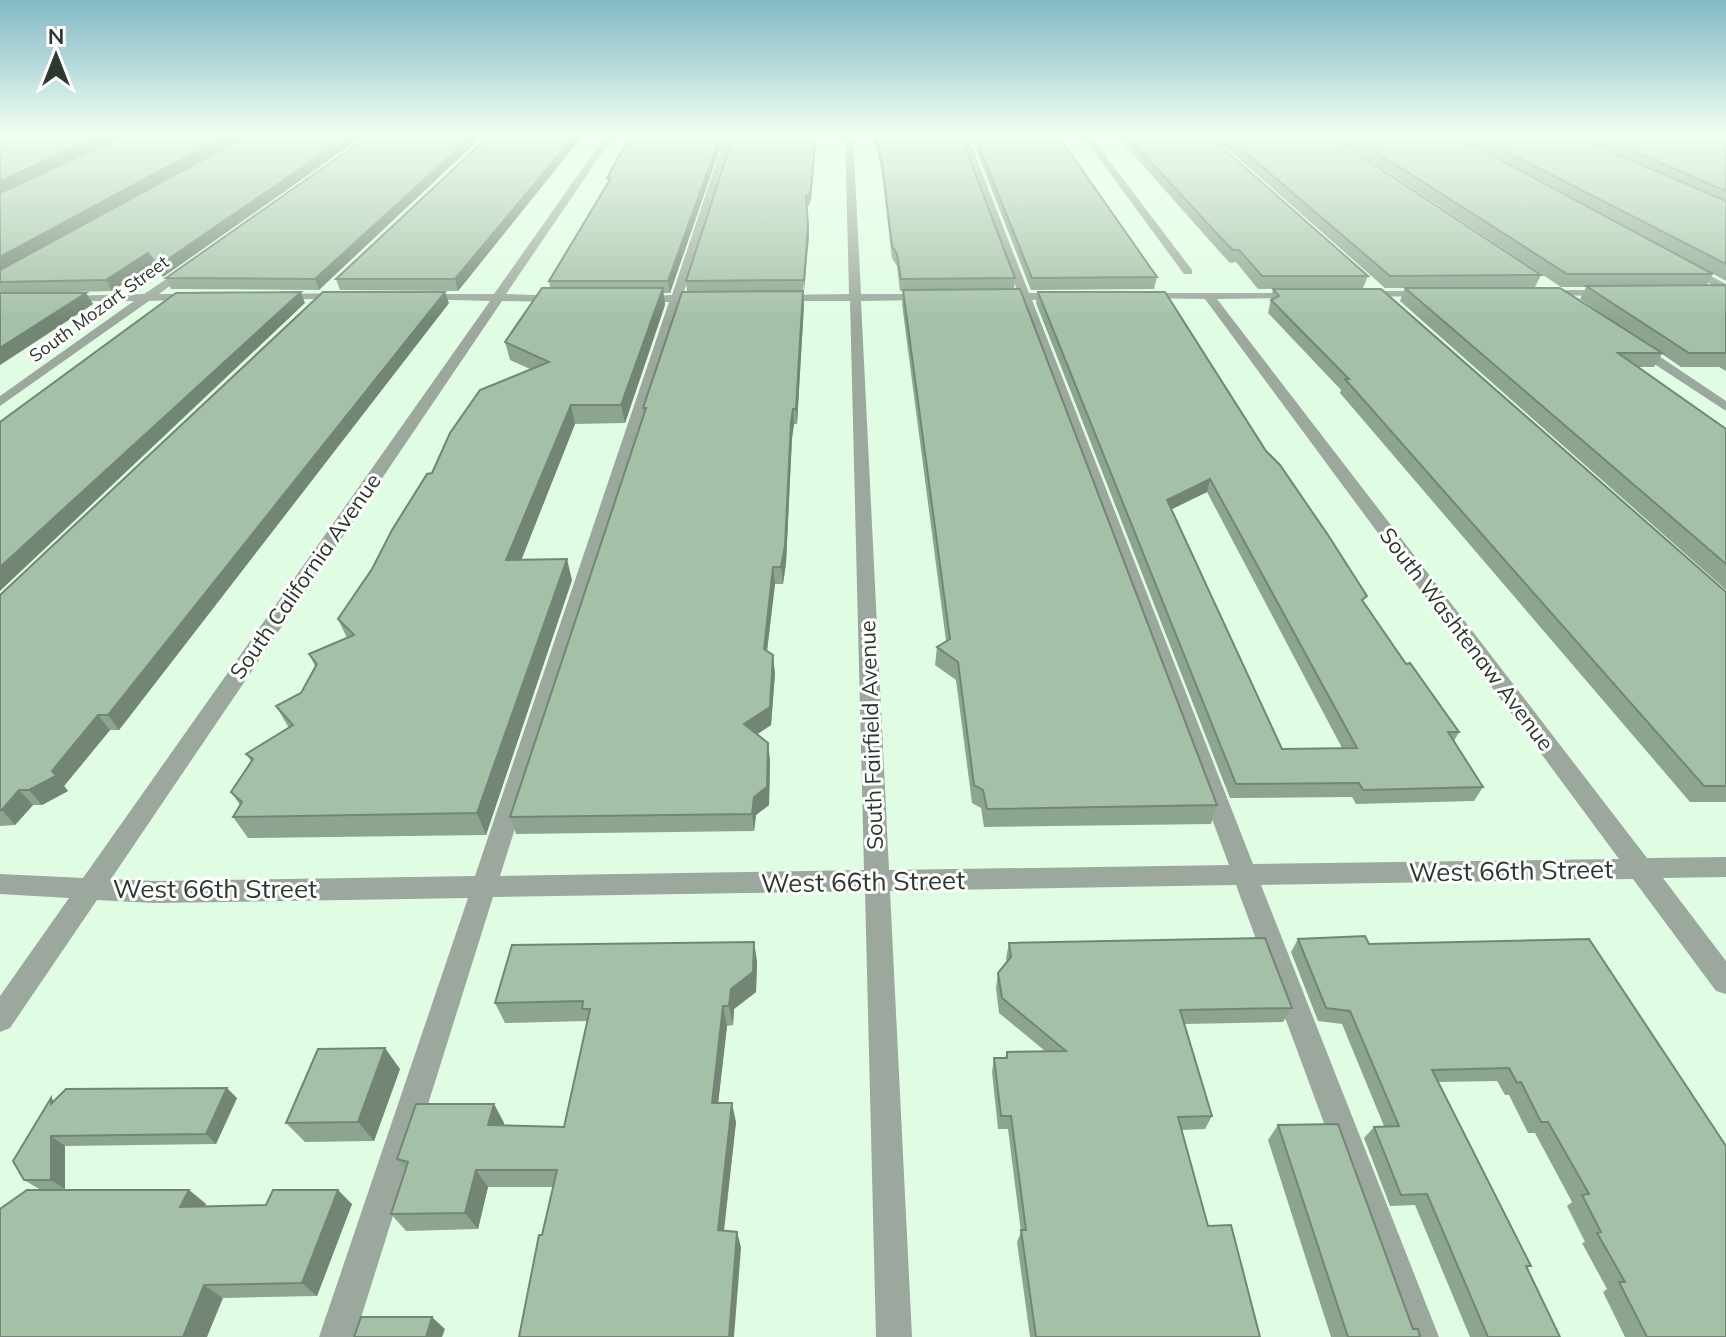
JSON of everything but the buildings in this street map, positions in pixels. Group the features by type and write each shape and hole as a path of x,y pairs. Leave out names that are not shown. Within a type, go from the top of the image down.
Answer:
{"street":[{"name":"South California Avenue","path":"0,1019 568,196"},
{"path":"337,1337 709,196"},
{"name":"South Fairfield Avenue","path":"851,196 894,1337"},
{"path":"987,196 1421,1337"},
{"path":"1132,196 1188,272"},
{"name":"South Mozart Street","path":"0,402 200,259"},
{"path":"1670,259 1726,291"},
{"path":"1541,282 1574,305"},
{"path":"1370,283 1395,306"},
{"path":"311,308 335,285"},
{"path":"1710,292 1726,291"},
{"path":"1526,294 1617,293"},
{"path":"1353,294 1436,294"},
{"name":"South Washtenaw Avenue","path":"1208,295 1726,982"},
{"path":"1130,296 1309,295"},
{"path":"263,297 352,296"},
{"path":"410,296 571,299"},
{"path":"978,297 1085,296"},
{"path":"48,298 204,297"},
{"path":"763,298 947,297"},
{"path":"631,299 719,298"},
{"path":"1625,339 1726,407"},
{"name":"West 66th Street","path":"0,884 155,892 1726,867"}]}
